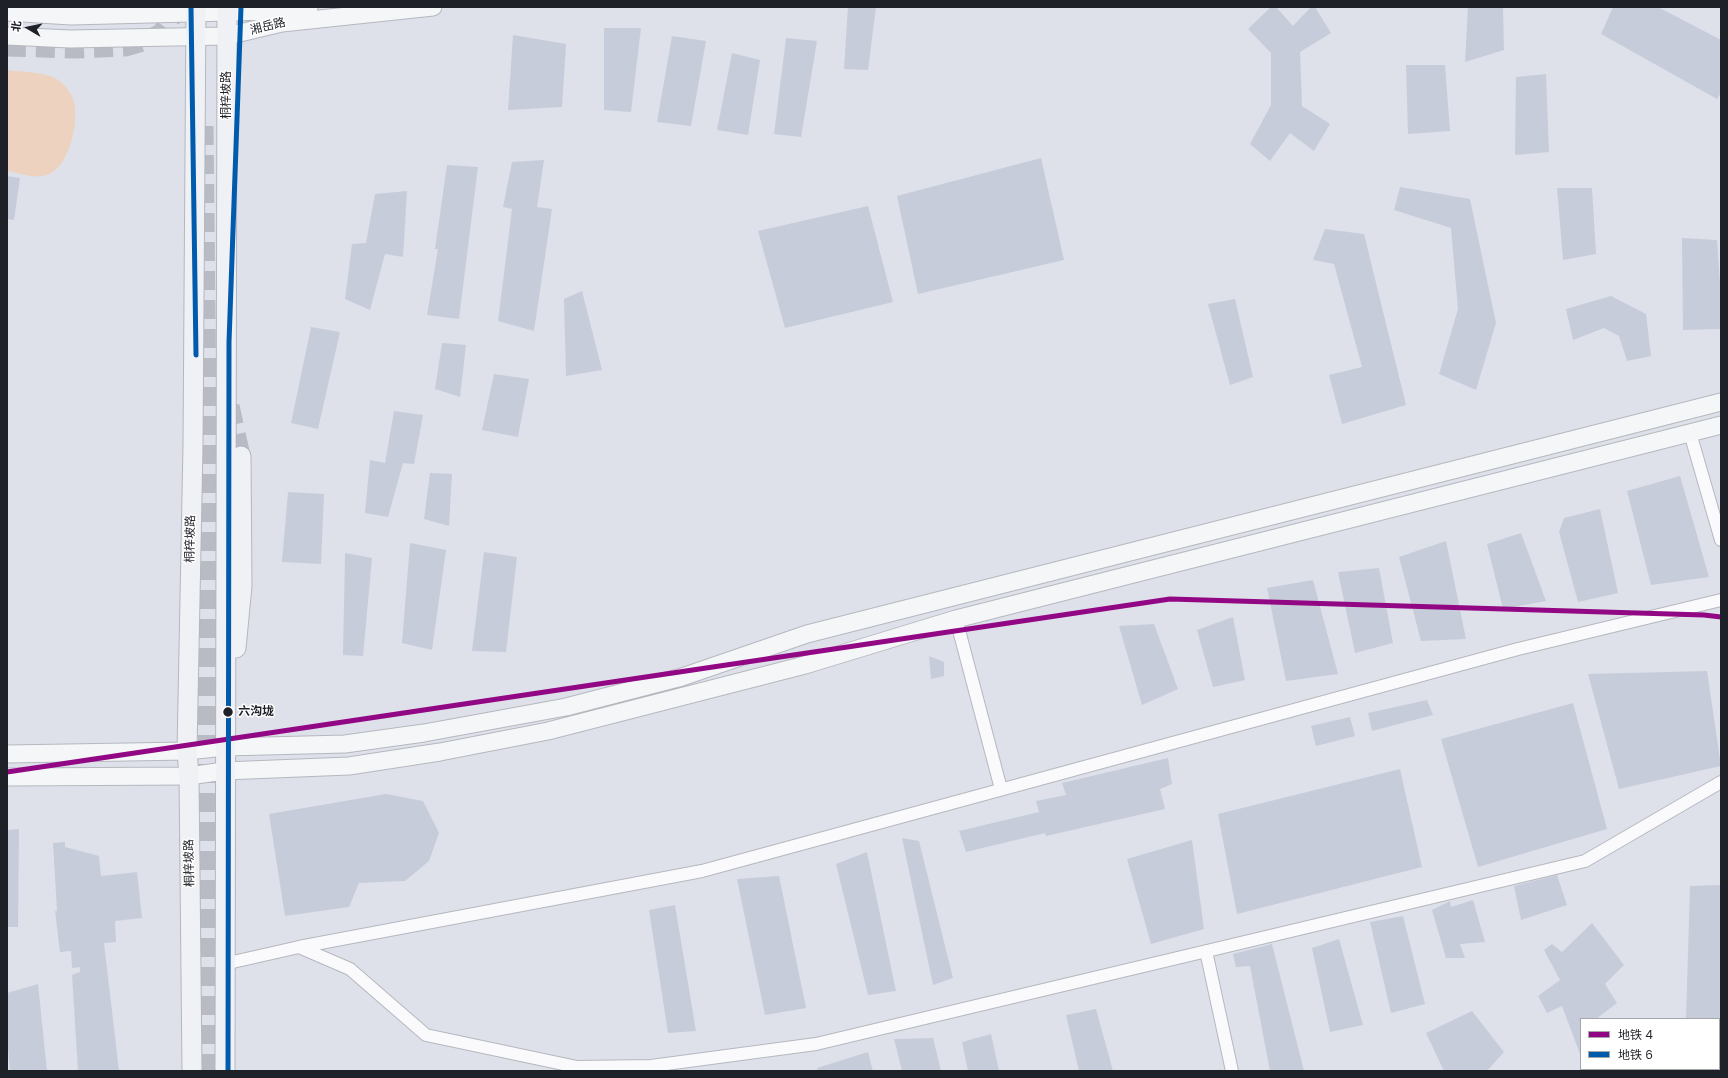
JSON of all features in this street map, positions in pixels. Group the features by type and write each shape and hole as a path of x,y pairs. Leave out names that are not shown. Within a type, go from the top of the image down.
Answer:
{"main road":[{"name":"湘岳路","path":"7,12 71,16 196,10 269,11 319,7"},
{"name":"湘岳路","path":"7,36 70,39 196,38 227,36 301,20 433,7"},
{"name":"桐梓坡路","path":"192,1071 189,776 187,751 193,445 196,10"},
{"name":"桐梓坡路","path":"224,1071 227,10"},
{"path":"7,754 187,751 224,747 345,744 424,733 566,707 682,677 807,634 1721,402"},
{"path":"7,777 189,776 224,771 349,766 440,752 548,731 805,666 956,619 1721,425"},
{"path":"224,747 242,586 241,456"}],"street":[{"path":"1690,433 1721,540"},
{"path":"224,964 299,947 702,870 1510,652 1721,600"},
{"path":"956,619 1001,789"},
{"path":"299,947 350,969 426,1035 577,1067 651,1066 816,1044 1586,861 1721,782"},
{"path":"1206,951 1232,1071"}],"shaded area":[{"path":"7,70 53,77 66,87 73,99 75,121 71,144 61,164 55,171 47,175 32,176 7,171"}],"building":[{"path":"848,7 876,7 868,70 844,69"},
{"path":"1271,7 1276,7 1293,26 1311,7 1315,7 1331,33 1300,52 1302,106 1330,124 1314,151 1290,133 1270,161 1250,144 1271,105 1271,53 1248,29"},
{"path":"1468,7 1503,7 1504,50 1465,62"},
{"path":"1613,7 1658,7 1721,40 1721,93 1717,99 1601,34"},
{"path":"604,28 641,28 631,112 604,110"},
{"path":"513,35 566,44 562,107 508,110"},
{"path":"672,36 706,41 691,126 657,122"},
{"path":"786,38 817,41 801,137 774,134"},
{"path":"732,53 760,60 748,135 717,130"},
{"path":"1406,65 1445,65 1450,131 1408,134"},
{"path":"1546,74 1549,152 1515,155 1516,77"},
{"path":"1041,158 1064,260 918,294 897,196"},
{"path":"544,160 537,207 552,209 534,331 498,321 512,209 503,207 512,162"},
{"path":"447,165 478,167 459,319 427,315 438,249 435,249"},
{"path":"7,176 20,178 14,220 7,219"},
{"path":"1400,187 1470,199 1496,323 1476,390 1439,374 1458,309 1451,228 1394,210"},
{"path":"1557,188 1592,188 1596,254 1563,260"},
{"path":"407,191 403,257 385,254 370,310 345,299 352,244 366,243 375,194"},
{"path":"868,206 893,302 785,328 758,231"},
{"path":"1325,229 1364,234 1406,405 1342,424 1329,375 1362,367 1334,264 1313,260"},
{"path":"1682,238 1717,240 1721,298 1721,329 1683,330"},
{"path":"582,291 602,370 566,376 564,299"},
{"path":"1611,296 1646,314 1651,356 1627,361 1619,336 1604,328 1573,340 1566,309"},
{"path":"1235,299 1253,377 1230,385 1208,304"},
{"path":"311,327 340,332 318,429 291,423"},
{"path":"442,343 466,345 460,397 435,389"},
{"path":"494,374 529,379 518,437 482,430"},
{"path":"394,411 423,415 414,464 403,463 388,517 365,513 370,460 385,463"},
{"path":"430,473 452,474 449,526 424,519"},
{"path":"1680,476 1709,577 1651,585 1627,491"},
{"path":"288,492 324,494 321,564 282,562"},
{"path":"1600,509 1618,593 1578,602 1559,532 1564,518"},
{"path":"1521,533 1546,601 1503,609 1487,544"},
{"path":"1446,541 1466,639 1421,641 1399,557"},
{"path":"410,543 446,550 432,650 402,643"},
{"path":"484,552 517,557 506,652 472,651"},
{"path":"345,553 372,558 363,656 343,655"},
{"path":"1379,568 1393,643 1355,653 1338,572"},
{"path":"1313,580 1338,674 1286,681 1267,588"},
{"path":"1233,617 1245,680 1213,687 1197,630"},
{"path":"1154,624 1178,689 1142,705 1119,626"},
{"path":"929,656 944,662 944,676 931,679"},
{"path":"1707,671 1721,766 1619,789 1588,674"},
{"path":"1427,700 1433,715 1372,731 1368,713"},
{"path":"1573,703 1607,829 1478,867 1441,739"},
{"path":"1350,717 1355,736 1316,746 1311,726"},
{"path":"1168,758 1172,784 1160,789 1165,809 1046,836 1045,833 966,852 959,831 1039,812 1036,801 1066,795 1062,783"},
{"path":"1400,769 1422,867 1237,914 1218,814"},
{"path":"386,794 423,801 439,833 429,861 405,881 359,883 349,907 285,916 269,814"},
{"path":"19,829 18,927 7,927 7,830"},
{"path":"902,838 919,841 953,978 933,985"},
{"path":"1192,840 1204,929 1151,944 1127,859"},
{"path":"65,842 65,847 99,856 101,876 137,872 142,918 115,921 116,942 104,943 119,1071 78,1071 72,975 80,972 80,967 72,968 71,951 60,952 55,911 57,911 53,843"},
{"path":"867,852 896,991 868,995 836,864"},
{"path":"1557,875 1567,905 1521,920 1514,886"},
{"path":"779,876 806,1008 765,1015 737,879"},
{"path":"1721,885 1721,1019 1686,1018 1690,886"},
{"path":"1473,900 1485,942 1460,944 1465,958 1446,958 1432,910 1450,901 1451,907"},
{"path":"675,905 696,1031 668,1033 649,910"},
{"path":"1403,916 1425,1004 1391,1013 1370,922"},
{"path":"1592,923 1624,965 1605,984 1617,1003 1597,1018 1580,1018 1580,1054 1562,1006 1547,1013 1538,996 1560,980 1544,950 1552,944 1562,952"},
{"path":"1339,939 1363,1025 1330,1032 1312,948"},
{"path":"1272,944 1304,1071 1270,1071 1250,966 1236,967 1233,954"},
{"path":"38,984 47,1071 10,1071 7,1038 7,993"},
{"path":"1096,1009 1113,1071 1079,1071 1066,1015"},
{"path":"1472,1011 1504,1052 1487,1071 1444,1071 1426,1033"},
{"path":"991,1034 999,1071 968,1071 962,1042"},
{"path":"933,1038 941,1071 902,1071 894,1039"},
{"path":"868,1052 873,1071 818,1071 817,1068"}],"tunnel":[{"path":"7,47 76,49 126,47 143,42 161,33 171,19 175,7"},
{"path":"204,126 208,503 206,1071"},
{"path":"230,406 241,456"}],"metro line":[{"name":"6","path":"191,7 196,355"},
{"name":"6","path":"228,1071 229,342 241,7"},
{"name":"4","path":"7,772 1170,599 1704,615 1721,617"}],"place":[{"name":"六沟垅","path":"228,712"}]}
